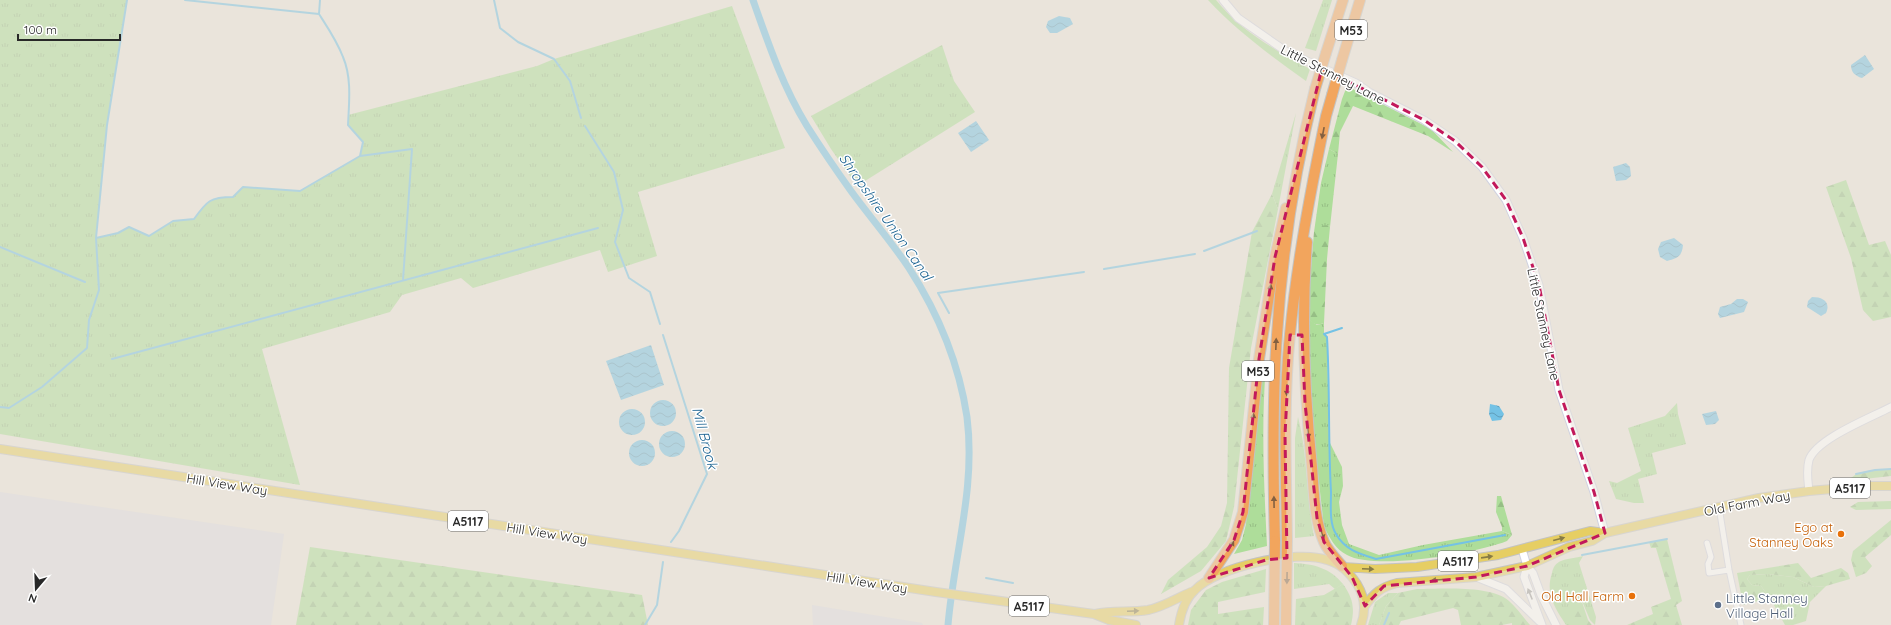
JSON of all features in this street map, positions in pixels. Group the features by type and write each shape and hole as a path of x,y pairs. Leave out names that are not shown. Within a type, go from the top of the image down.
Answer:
{"highway":[{"name":"M53","path":"1209,578 1234,540 1243,512 1259,359 1285,209 1299,159 1315,89 1343,0"},
{"name":"M53","path":"1286,625 1287,539 1285,435 1290,336 1299,253 1312,184 1332,95 1360,0"},
{"name":"M53","path":"1274,625 1275,541 1273,435 1277,334 1284,260 1299,159"},
{"name":"M53","path":"1312,184 1306,254 1302,334 1305,403 1317,518 1324,542 1329,551 1343,567"}],"main road":[{"name":"Hill View Way","path":"0,449 936,592 1094,614 1109,620 1136,625"},
{"name":"Old Farm Way","path":"1365,606 1376,592 1384,586 1397,583 1476,577 1527,566 1569,547 1592,541 1605,533 1759,498 1808,491 1867,486 1891,486"},
{"name":"Old Farm Way","path":"1209,578 1266,560 1293,557 1326,559 1343,567 1375,569 1417,568 1498,556 1590,531 1605,533"},
{"path":"1343,567 1360,589 1365,606 1361,625"},
{"path":"1179,625 1181,613 1187,598 1194,590 1209,578"},
{"name":"Hill View Way","path":"1094,614 1110,611 1149,610 1166,604 1194,590"}],"street":[{"name":"Little Stanney Lane","path":"1223,0 1238,18 1287,52 1356,83 1369,92 1424,120 1455,141 1482,167 1506,200 1523,238 1539,285 1559,390 1594,492 1605,533"},
{"path":"1808,491 1807,472 1809,460 1814,451 1824,442 1891,407"},
{"path":"1719,507 1729,570 1741,625"},
{"path":"1707,543 1711,557 1708,564 1709,573 1729,570"},
{"path":"1522,549 1527,566 1533,573 1546,606 1556,625"},
{"path":"1527,566 1524,577 1540,623"},
{"path":"1476,577 1506,589 1540,623"}],"highlighted area":[{"path":"1322,68 1424,120 1455,141 1482,167 1506,200 1523,238 1539,285 1559,390 1594,492 1605,533 1527,566 1476,577 1384,586 1365,606 1352,577 1324,542 1317,518 1305,403 1302,335 1290,335 1285,435 1287,558 1266,560 1209,578 1234,540 1243,512 1259,359 1275,257"}],"shaded area":[{"path":"0,492 284,534 271,625 0,625"},
{"path":"812,605 922,623 923,625 813,625"}],"green space":[{"path":"0,0 127,0 107,125 96,238 118,233 129,227 149,236 173,221 194,219 202,208 210,201 219,198 233,197 243,187 300,191 360,156 363,142 348,125 348,115 537,66 554,59 732,6 785,148 638,192 657,256 608,272 600,250 473,288 461,278 402,295 390,312 262,349 300,485 0,434"},
{"path":"1208,0 1216,0 1248,31 1271,47 1310,69 1306,81 1267,53"},
{"path":"1323,0 1332,0 1316,51 1305,48"},
{"path":"942,45 954,81 975,112 857,186 831,149 811,116"},
{"path":"1347,86 1431,129 1453,152 1428,136 1353,106 1340,132 1338,154 1329,149 1342,99"},
{"path":"1296,113 1278,209 1272,194"},
{"path":"1329,149 1338,154 1330,227 1329,225 1314,232 1321,183"},
{"path":"1846,180 1869,245 1885,241 1891,255 1891,317 1873,321 1863,310 1851,258 1826,187"},
{"path":"1272,194 1278,209 1251,348 1234,507 1226,541 1201,571 1161,594 1168,580 1207,547 1221,526 1227,503 1229,368 1252,232"},
{"path":"1329,225 1324,323 1317,324 1313,323 1307,318 1314,232 1319,226"},
{"path":"1307,318 1317,325 1324,323 1324,333 1327,337 1329,441 1342,467 1343,486 1339,502 1342,525 1349,544 1379,555 1423,545 1502,531 1512,535 1507,541 1493,546 1451,555 1402,561 1361,559 1343,553 1336,546 1324,527 1310,403"},
{"path":"1266,365 1263,433 1267,546 1234,554 1242,540 1246,524 1262,366"},
{"path":"1677,403 1678,414 1686,444 1652,453 1657,474 1638,479 1644,503 1634,503 1616,499 1609,481 1617,483 1641,471 1628,428 1665,416"},
{"path":"1298,417 1304,447 1311,521 1314,536 1295,538 1295,438"},
{"path":"1891,469 1891,476 1855,480 1851,478 1865,471"},
{"path":"1497,496 1501,496 1512,535 1502,531 1502,527 1496,512"},
{"path":"1891,501 1891,509 1856,510 1850,507 1858,502"},
{"path":"1891,520 1891,535 1865,557 1872,566 1866,573 1856,577 1851,560 1853,551"},
{"path":"1667,539 1682,601 1676,605 1682,625 1627,625 1653,614 1651,607 1671,599 1656,548 1651,548 1649,542"},
{"path":"310,547 642,595 648,625 296,625"},
{"path":"1583,556 1579,563 1596,617 1595,625 1590,620 1582,601 1574,611 1573,625 1566,625 1558,613 1550,594 1552,571 1559,562 1566,559"},
{"path":"1294,563 1308,564 1321,568 1333,574 1343,584 1335,589 1329,584 1294,589"},
{"path":"1798,563 1811,578 1841,568 1848,573 1850,579 1826,586 1814,587 1793,577 1768,574 1750,575 1747,579 1752,585 1761,586 1770,598 1743,605 1737,573"},
{"path":"1266,569 1265,592 1218,602 1218,614 1264,607 1263,625 1188,625 1191,610 1206,590 1222,582"},
{"path":"1768,574 1793,577 1814,587 1826,586 1810,602 1806,621 1793,625 1785,625 1770,598 1761,586 1752,585 1747,579 1750,575"},
{"path":"1343,584 1349,594 1353,608 1351,625 1295,625 1296,599 1324,595"},
{"path":"1417,589 1465,589 1490,592 1509,601 1530,625 1512,625 1512,623 1502,625 1461,625 1458,610 1453,608 1401,621 1399,625 1379,625 1386,606 1398,593"},
{"path":"1388,593 1398,593 1386,606 1379,625 1368,625 1375,602"},
{"path":"1581,599 1588,620 1592,625 1572,625 1573,611"}],"water":[{"path":"1059,16 1070,18 1073,24 1057,33 1050,33 1046,27 1048,21"},
{"path":"1865,55 1874,69 1862,78 1854,73 1851,65"},
{"path":"976,121 989,140 971,152 958,133"},
{"path":"1626,163 1630,167 1631,176 1626,180 1616,181 1613,167"},
{"path":"1674,238 1683,245 1681,252 1676,258 1667,261 1660,257 1658,249 1661,242"},
{"path":"1812,297 1823,299 1827,303 1826,313 1821,316 1807,307 1808,301"},
{"path":"1737,299 1743,299 1748,302 1744,312 1720,318 1718,314 1720,307 1731,304"},
{"path":"651,345 664,385 621,400 606,361"},
{"path":"663,400 672,404 676,413 672,422 663,426 654,422 650,413 654,404"},
{"path":"1490,404 1499,406 1504,414 1501,420 1492,421 1489,414"},
{"path":"632,409 641,413 645,422 641,431 632,435 623,431 619,422 623,413"},
{"path":"1716,411 1719,420 1715,424 1706,425 1702,414"},
{"path":"672,431 681,435 685,444 681,453 672,457 663,453 659,444 663,435"},
{"path":"642,440 651,444 655,453 651,462 642,466 633,462 629,453 633,444"}],"waterway":[{"path":"0,407 9,408 42,387 87,348 89,320 99,290 96,238 107,125 127,0"},
{"path":"185,0 319,14 341,51 346,65 349,82 348,125 363,142 360,156"},
{"path":"319,14 320,0"},
{"name":"Mill Brook","path":"494,0 500,28 518,42 554,59 570,81 581,118"},
{"name":"Shropshire Union Canal","path":"753,0 764,32 798,111 845,183 909,268 938,321 953,358 959,378 967,417 969,470 967,496 948,625"},
{"name":"Mill Brook","path":"585,126 614,172 623,210 615,242 629,278 650,292 660,324"},
{"path":"96,238 118,233 129,227 149,236 173,221 194,219 202,208 210,201 219,198 233,197 243,187 300,191 360,156 412,149 403,280"},
{"path":"112,359 598,228"},
{"path":"1204,251 1257,231"},
{"path":"0,247 85,282"},
{"path":"1104,269 1195,254"},
{"path":"949,313 938,293 1084,272"},
{"path":"1342,328 1324,334 1327,337 1328,356 1331,514 1332,525 1336,534 1348,548 1376,559 1505,535"},
{"name":"Mill Brook","path":"663,335 707,474 679,531 671,542"},
{"path":"1856,474 1875,470 1891,469"},
{"path":"1582,555 1667,539"},
{"name":"Mill Brook","path":"645,625 657,605 663,562"},
{"path":"986,578 1013,583"},
{"path":"1384,625 1389,613"}],"place":[{"name":"Ego at Stanney Oaks","path":"1841,534"},
{"name":"Old Hall Farm","path":"1632,596"},
{"name":"Little Stanney Village Hall","path":"1718,605"}]}
